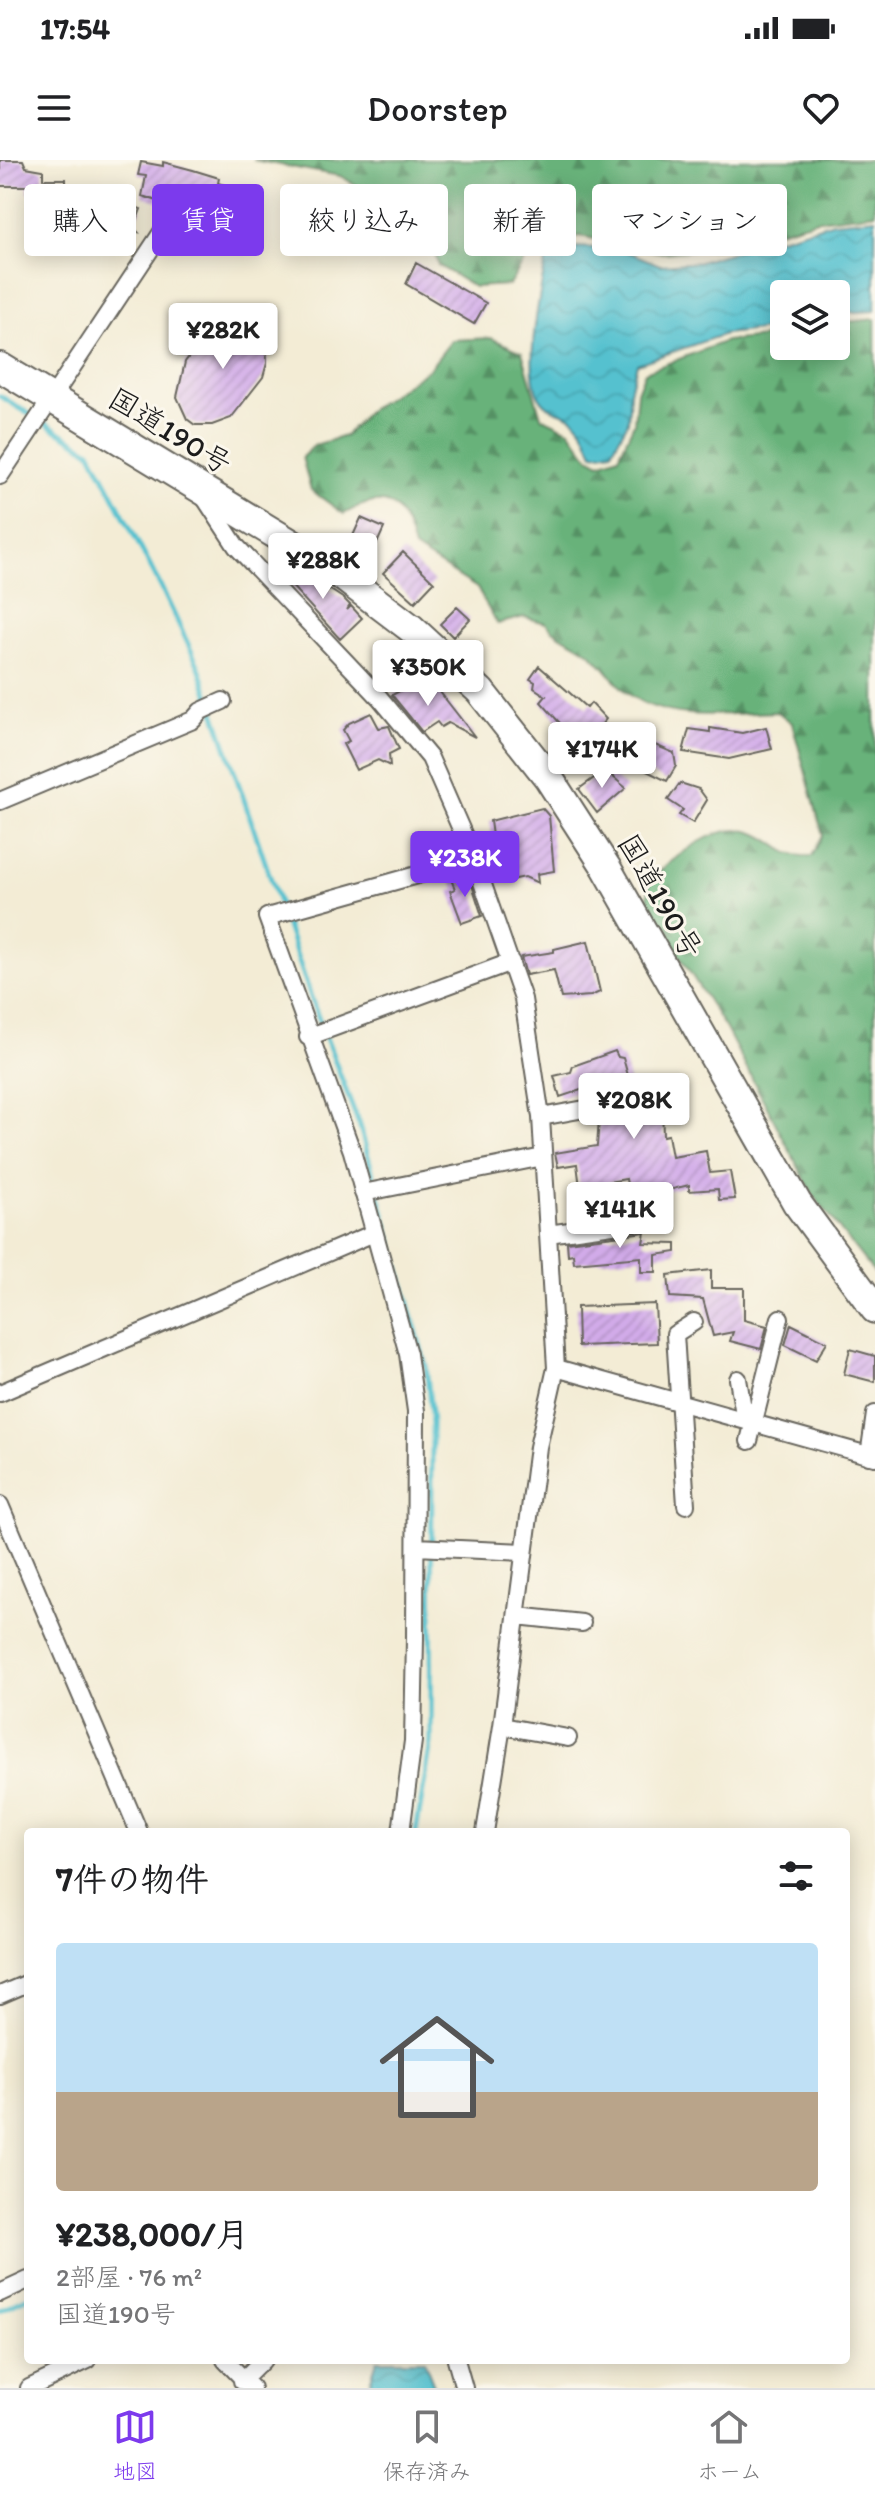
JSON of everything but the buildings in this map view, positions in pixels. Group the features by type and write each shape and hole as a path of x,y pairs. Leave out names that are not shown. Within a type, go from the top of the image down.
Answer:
{"highway":[{"name":"国道190号","path":"0,367 333,569 376,600 449,661 514,730 606,867 797,1203 875,1309"}],"street":[{"path":"0,476 152,247"},
{"path":"199,489 236,546 380,698 430,758 474,859 523,999 541,1117 556,1368 538,1447 486,1828"},
{"path":"0,801 193,720 201,711 223,701"},
{"path":"402,1828 413,1741 416,1547 416,1411 408,1354 343,1126 308,1037 267,917 474,859"},
{"path":"308,1037 511,962"},
{"path":"541,1117 590,1108"},
{"path":"363,1193 543,1157"},
{"path":"548,1234 655,1219"},
{"path":"0,1393 374,1233"},
{"path":"749,1441 750,1422 780,1318"},
{"path":"686,1505 675,1334 694,1322"},
{"path":"556,1368 872,1456 875,1414"},
{"path":"738,1379 750,1422"},
{"path":"0,1505 137,1828"},
{"path":"416,1547 523,1552"},
{"path":"517,1616 582,1623"},
{"path":"502,1726 568,1738"},
{"path":"0,1995 24,1985"},
{"path":"0,2293 24,2282"},
{"path":"29,2388 80,2364"},
{"path":"229,2364 247,2385 260,2364"},
{"path":"457,2364 464,2388"}],"green space":[{"path":"253,160 875,160 875,213 817,220 787,229 787,184 592,184 592,238 576,237 576,184 464,184 464,256 527,256 509,285 474,287 438,265 436,256 448,256 448,184 354,184 340,176"},
{"path":"875,319 875,1274 813,1195 726,1029 647,905 649,881 684,852 713,835 742,830 757,834 794,855 812,856 823,835 792,723 778,712 702,715 664,710 646,704 620,686 591,654 546,623 524,617 497,624 477,588 414,548 404,520 390,504 371,502 344,514 311,490 302,457 315,445 345,436 368,411 429,369 452,340 491,338 522,352 541,417 569,430 589,457 600,463 619,456 634,423 637,392 645,372 726,341 770,336 770,360 850,360 850,322"}],"water":[{"path":"875,218 875,311 850,312 850,280 770,280 770,329 725,334 637,364 630,391 628,422 612,451 593,454 585,434 575,421 550,408 540,398 535,385 533,347 547,256 576,256 576,247 592,248 592,256 638,256 660,265 699,262 719,256 787,256 787,236 834,222"},
{"path":"376,2364 426,2364 435,2388 368,2388"}],"waterway":[{"path":"0,396 90,451 161,587 199,667 315,1009 360,1127 426,1366 432,1423 431,1743 417,1828"},
{"path":"0,2310 24,2299"}]}
